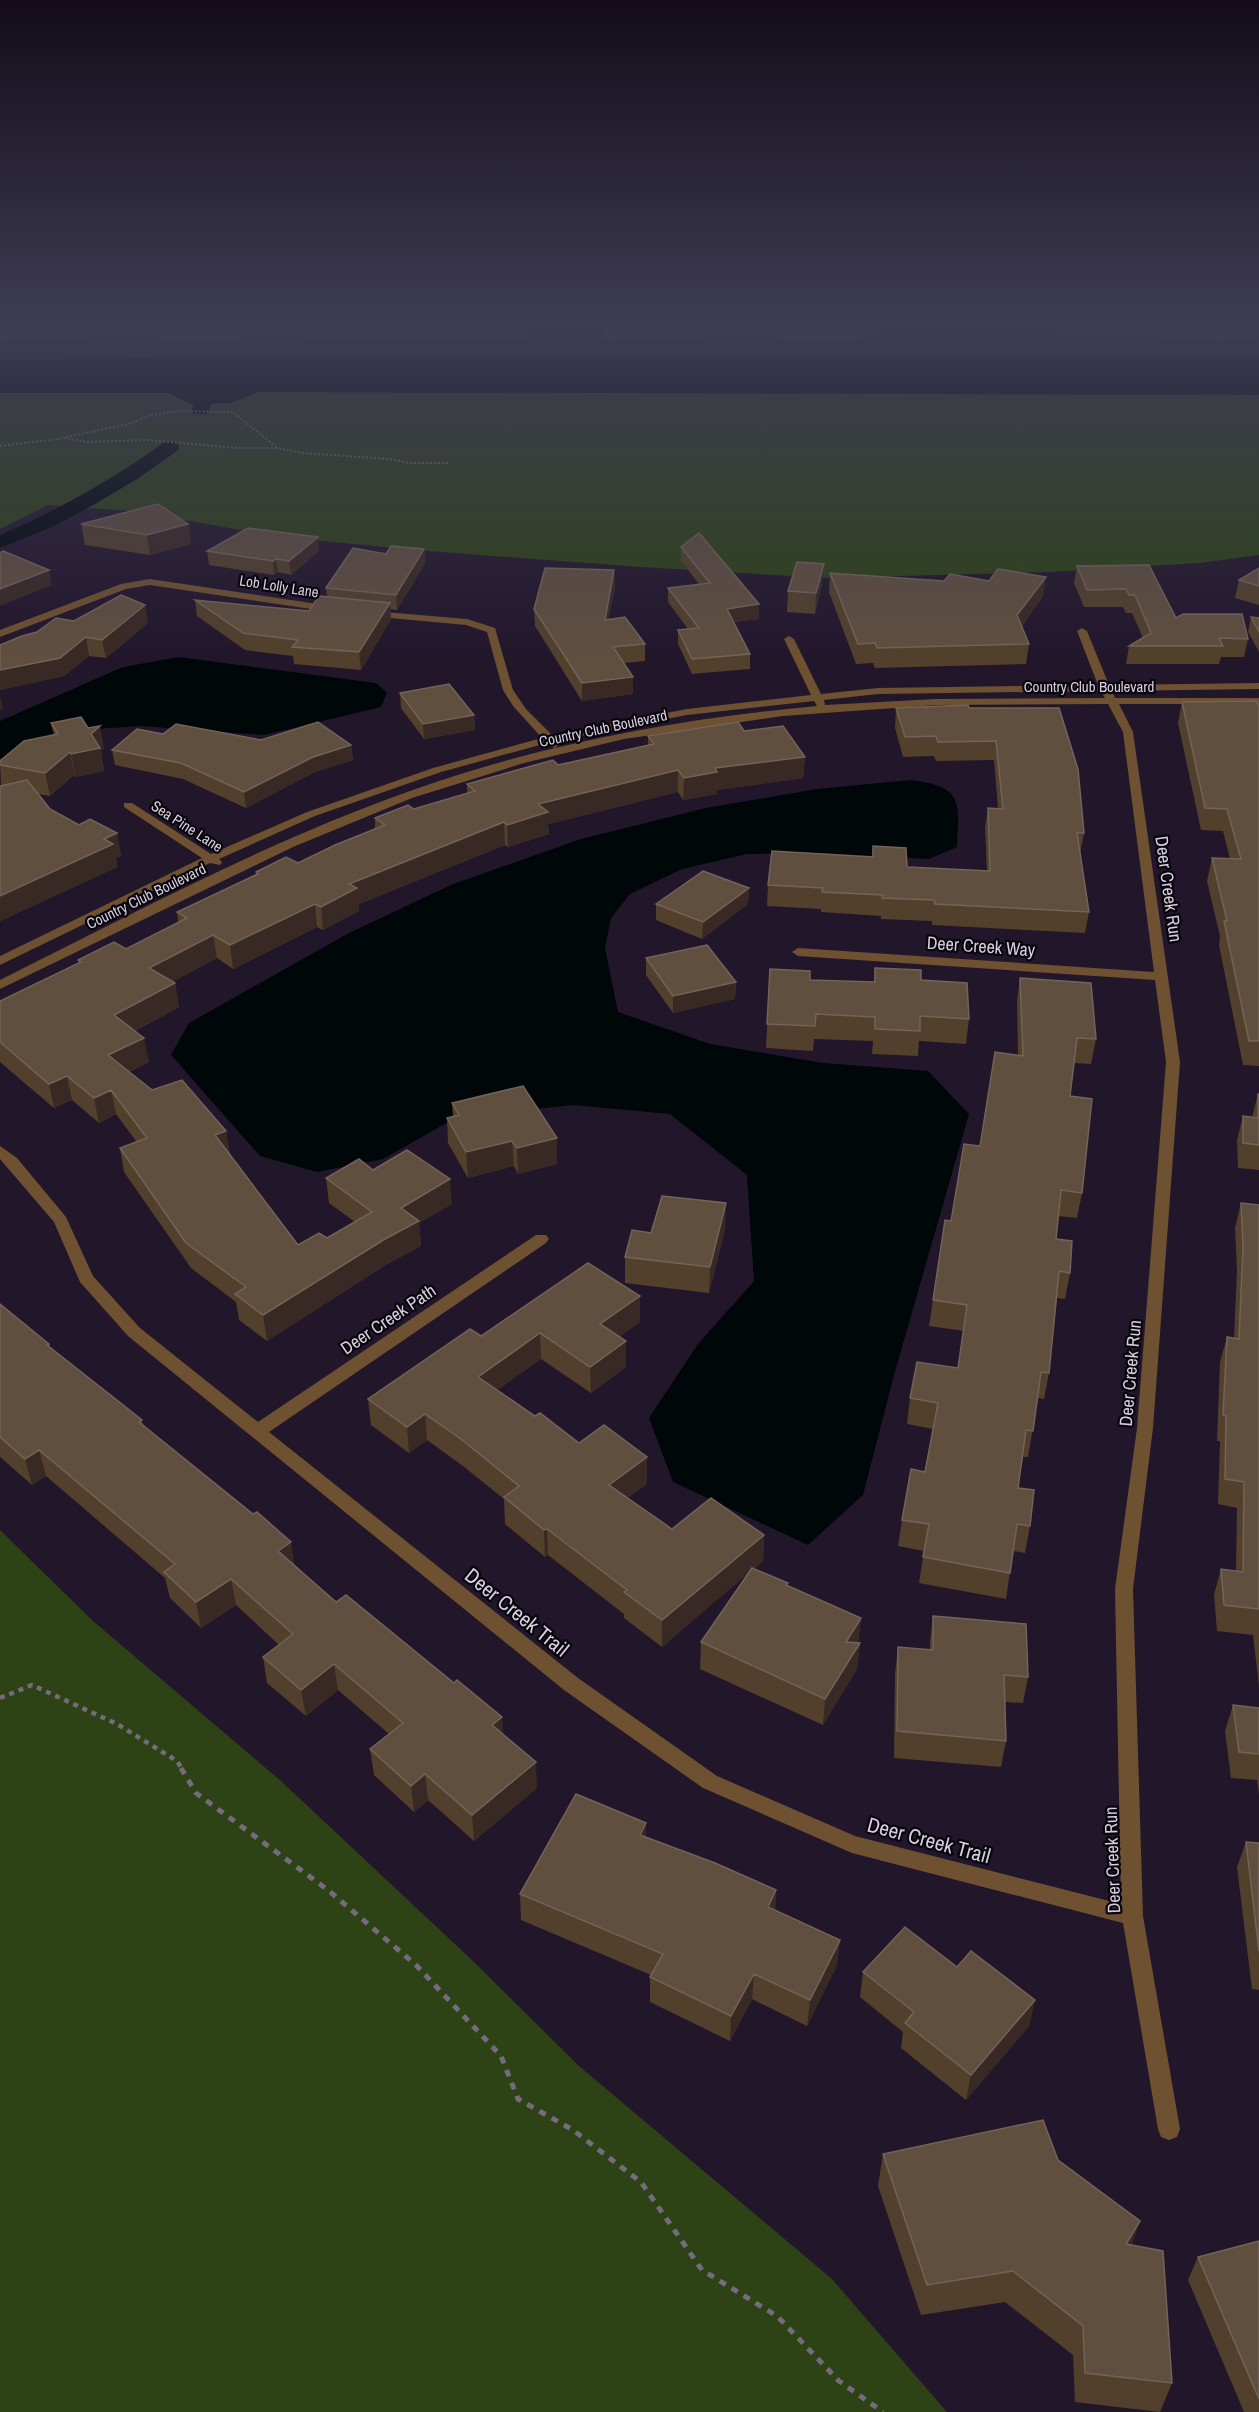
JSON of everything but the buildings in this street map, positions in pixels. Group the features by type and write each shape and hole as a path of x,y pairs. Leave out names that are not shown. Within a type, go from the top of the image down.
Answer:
{"street":[{"name":"Lob Lolly Lane","path":"0,634 124,586 150,582 337,610"},
{"path":"360,612 467,622 491,630 497,645 497,660 509,692 558,751"},
{"name":"Deer Creek Run","path":"1082,631 1108,694 1128,732 1173,1062 1145,1428 1124,1589 1132,1916 1168,2129"},
{"path":"789,639 823,709"},
{"name":"Country Club Boulevard","path":"0,985 232,870 350,817 470,775 558,751 718,720 823,709 1259,686"},
{"name":"Country Club Boulevard","path":"0,961 209,859 310,814 437,770 549,739 687,711 878,691 963,688 1259,700"},
{"name":"Sea Pine Lane","path":"128,805 209,859 232,870"},
{"name":"Deer Creek Way","path":"798,952 1161,976"},
{"name":"Deer Creek Trail","path":"0,1151 12,1161 61,1220 86,1278 134,1332 571,1684 710,1782 852,1844 1132,1916"},
{"name":"Deer Creek Path","path":"256,1432 541,1239"}],"path":[{"path":"0,446 81,434"},
{"path":"259,434 277,448"},
{"path":"55,439 87,442 148,440 236,448 277,448 302,453 390,459 408,463 450,463"},
{"path":"0,1698 32,1685 117,1724 177,1761 196,1793 328,1890 416,1965 501,2056 518,2099 573,2130 641,2182 702,2270 777,2316 839,2381 883,2412"}],"green space":[{"path":"0,434 1259,434 1259,555 1200,563 1048,572 827,578 403,549 275,536 133,511 49,505 0,529"},
{"path":"0,1530 93,1621 281,1781 473,1961 579,2066 832,2279 947,2412 0,2412"}],"shaded area":[{"path":"179,657 376,683 387,693 381,707 264,735 141,726 78,730 43,738 0,759 0,721 123,667"},
{"path":"911,780 941,787 955,799 958,818 957,847 929,859 821,853 747,854 682,869 630,894 611,918 605,948 618,1012 710,1044 823,1063 928,1071 969,1114 894,1375 863,1495 808,1545 673,1482 649,1418 698,1344 754,1281 747,1175 670,1114 574,1105 457,1117 383,1159 317,1172 260,1156 171,1055 189,1023 347,934 453,884 581,839 706,808 817,789"}],"waterway":[{"path":"0,542 88,500 130,475 170,447"}]}
